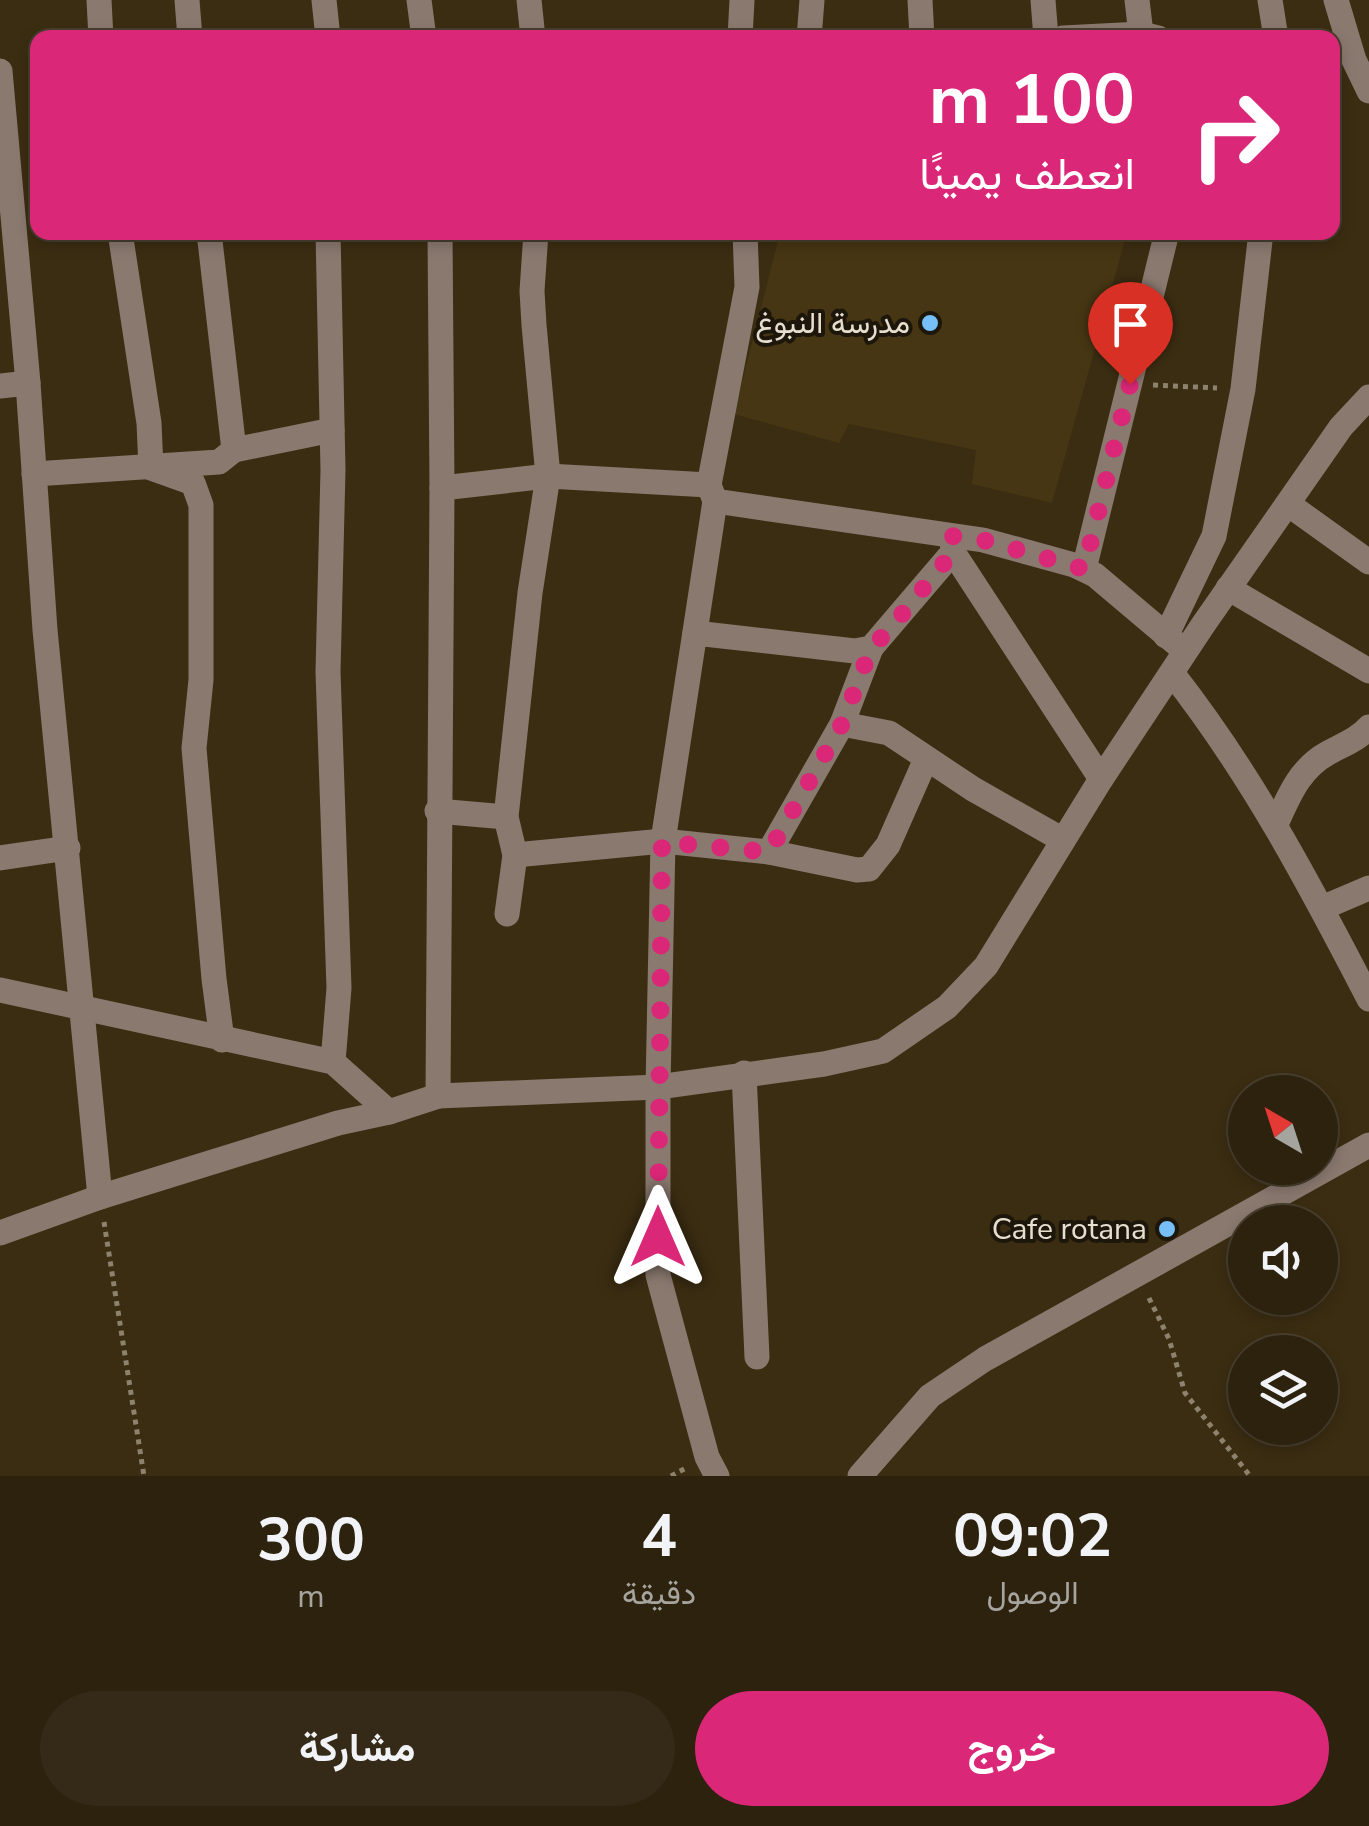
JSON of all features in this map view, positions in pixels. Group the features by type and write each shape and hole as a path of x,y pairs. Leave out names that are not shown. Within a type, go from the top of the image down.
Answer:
{"street":[{"path":"99,0 101,30"},
{"path":"187,0 189,30"},
{"path":"324,0 327,30"},
{"path":"418,0 423,30"},
{"path":"529,0 532,30"},
{"path":"740,30 742,0"},
{"path":"810,30 812,0"},
{"path":"920,0 922,30"},
{"path":"1043,0 1045,30"},
{"path":"1137,0 1148,30"},
{"path":"1270,0 1275,30"},
{"path":"1336,0 1352,60 1369,91"},
{"path":"0,71 45,630 100,1197"},
{"path":"121,240 149,423 151,468"},
{"path":"210,240 234,450"},
{"path":"328,240 332,430 328,672 339,988 333,1062"},
{"path":"438,1096 440,240"},
{"path":"507,914 515,855 506,818 530,592 548,476 532,291 535,240"},
{"path":"717,1476 707,1457 658,1275 662,842 746,287 745,240"},
{"path":"1084,569 1165,240"},
{"path":"1174,654 1214,536 1243,389 1260,240"},
{"path":"0,386 28,383"},
{"path":"0,1233 100,1197 438,1096 658,1086 883,1052 936,1016 986,966 1174,654 1228,588 1341,426 1369,397"},
{"path":"34,474 219,462 234,450 332,430"},
{"path":"151,468 192,483 200,505 201,680 194,748 222,1040"},
{"path":"442,488 548,476 712,493 952,544 983,540 1084,569 1174,654 1276,824 1369,999"},
{"path":"1288,504 1369,562"},
{"path":"769,852 842,724 871,648 889,630 952,544"},
{"path":"952,544 1100,779"},
{"path":"1228,588 1369,671"},
{"path":"695,633 855,651 871,648"},
{"path":"842,724 888,733 1062,840"},
{"path":"1276,824 1296,780 1324,755 1365,737"},
{"path":"515,855 662,842 769,852 869,869 888,845 926,759"},
{"path":"437,811 506,818"},
{"path":"0,858 68,848"},
{"path":"1322,908 1369,888"},
{"path":"0,990 333,1062 389,1112"},
{"path":"744,1074 757,1356"},
{"path":"860,1476 930,1396 985,1359 1369,1145"}],"path":[{"path":"1130,384 1243,389"},
{"path":"100,1197 144,1476"},
{"path":"1137,1274 1168,1340 1185,1392 1250,1476"}],"shaded area":[{"name":"مدرسة النبوغ","path":"778,240 1125,240 1052,503 972,484 976,450 849,424 839,443 734,414"}],"place":[{"name":"مدرسة النبوغ","path":"930,323"},
{"name":"Cafe rotana","path":"1167,1229"}],"route":[{"path":"658,1237 662,842 769,852 842,724 871,648 953,552 952,536 983,540 1084,569 1130,384"}]}
